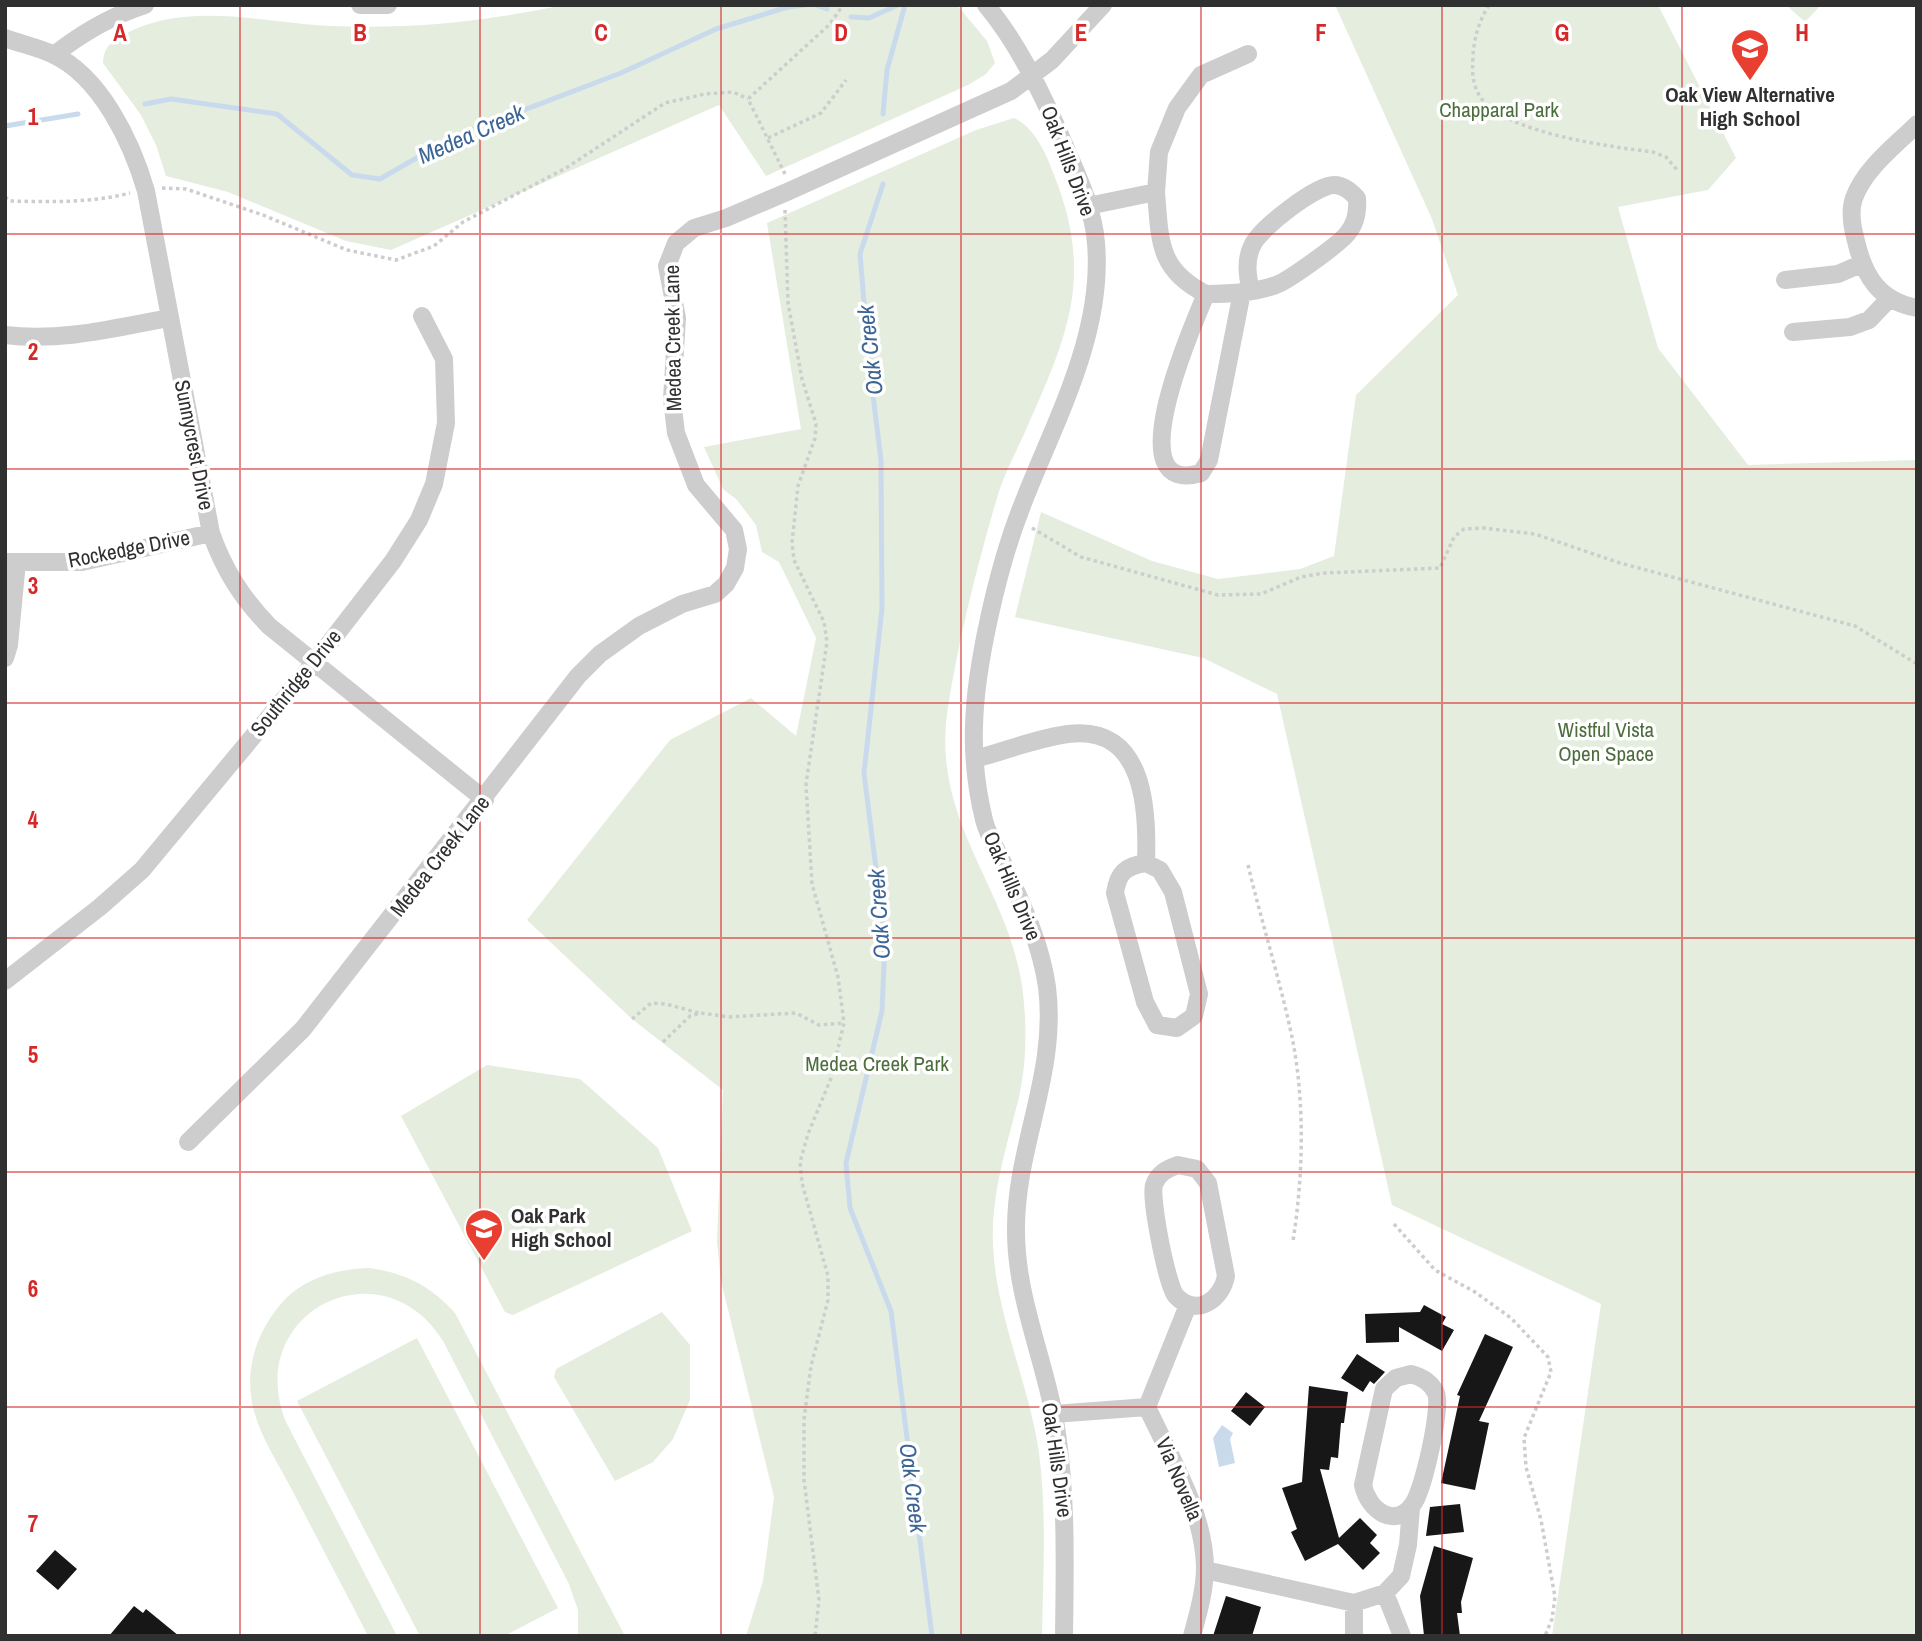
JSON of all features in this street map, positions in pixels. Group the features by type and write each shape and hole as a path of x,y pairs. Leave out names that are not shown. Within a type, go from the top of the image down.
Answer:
{"street":[{"path":"54,55 77,37 120,13 145,5"},
{"path":"360,5 388,5"},
{"name":"Oak Hills Drive","path":"986,5 1000,22 1032,76 1081,183 1096,241 1096,294 1088,334 1017,517 978,674 974,726 975,759 985,823 1030,921 1047,986 1047,1057 1020,1179 1016,1233 1022,1292 1054,1414 1066,1528 1063,1636"},
{"name":"Medea Creek Lane","path":"188,1142 303,1029 485,800 578,677 600,654 639,626 682,604 715,594 726,584 735,568 738,549 734,530 696,485 676,433 672,399 677,318 667,266 676,243 694,228 726,218 787,192 1011,91 1066,46 1103,5"},
{"name":"Sunnycrest Drive","path":"5,38 54,55 92,87 121,126 134,152 146,191 211,534 222,564 244,600 269,626 485,800"},
{"path":"1206,294 1178,356 1159,450 1164,466 1173,475 1185,478 1201,473 1209,460 1247,292 1248,258 1260,233 1317,189 1335,185 1348,189 1357,198 1358,212 1348,234 1280,284 1247,292 1206,294 1184,283 1169,267 1160,239 1156,192 1159,152 1177,108 1201,75 1248,54"},
{"path":"1917,124 1868,173 1854,199 1851,223 1861,264 1874,286 1889,299 1917,308"},
{"path":"1088,206 1156,192"},
{"path":"1785,280 1838,274 1861,264"},
{"path":"1793,332 1850,327 1870,320 1889,299"},
{"name":"Southridge Drive","path":"5,981 100,907 142,870 314,663 393,561 419,520 434,484 446,423 444,359 422,316"},
{"path":"5,335 32,338 69,335 169,318"},
{"name":"Rockedge Drive","path":"11,562 82,562 211,534"},
{"path":"5,658 9,645 11,562"},
{"path":"975,759 1068,734 1087,734 1110,741 1130,759 1140,780 1147,824 1146,863"},
{"path":"1146,863 1160,870 1173,892 1199,994 1194,1016 1177,1028 1157,1025 1145,1002 1115,893 1117,879 1123,871 1131,865 1146,863"},
{"path":"1178,1165 1197,1170 1208,1183 1226,1276 1223,1290 1216,1300 1203,1306 1188,1305 1171,1288 1153,1198 1157,1178 1164,1170 1178,1165"},
{"path":"1054,1414 1147,1407 1188,1305"},
{"path":"1205,1570 1354,1603 1385,1593 1402,1576 1411,1508 1419,1494 1438,1404 1432,1385 1411,1374 1396,1378 1384,1389 1363,1485 1366,1500 1379,1513 1393,1516 1411,1508"},
{"name":"Via Novella","path":"1147,1407 1196,1514 1203,1540 1205,1570 1192,1636"},
{"path":"1385,1593 1402,1636"},
{"path":"1354,1603 1354,1636"}],"path":[{"path":"748,99 830,24 843,5"},
{"path":"1489,5 1476,33 1472,69 1474,86 1494,111 1565,140 1653,152 1666,157 1678,171"},
{"path":"768,138 821,113 846,80"},
{"path":"164,187 186,190 263,215 347,250 396,260 434,246 463,222 566,168 665,103 705,94 733,92 748,99 786,176"},
{"path":"5,197 10,201 51,202 128,194"},
{"path":"785,209 788,303 802,379 816,424 816,438 798,486 792,543 794,560 824,622 827,642 806,784 812,884 838,977 844,1023 831,1078 807,1134 800,1162 802,1183 828,1276 828,1300 811,1366 804,1419 804,1480 818,1600 815,1636"},
{"path":"1017,517 1081,557 1218,595 1261,594 1301,577 1324,573 1440,568 1454,537 1464,529 1483,528 1535,534 1620,563 1855,626 1917,664"},
{"path":"1248,865 1293,1046 1300,1137 1299,1205 1293,1241"},
{"path":"632,1018 651,1003 728,1017 796,1013 819,1025 844,1023"},
{"path":"663,1042 690,1016 701,1013"},
{"path":"1394,1224 1435,1270 1475,1292 1511,1318 1548,1357 1551,1372 1524,1438 1526,1466 1541,1520 1555,1597 1552,1619 1545,1636"}],"green space":[{"path":"564,5 957,5 987,41 995,63 986,74 968,85 766,176 719,105 391,250 346,241 228,192 166,176 156,145 141,115 103,63 106,49 118,38 147,24 173,18 226,16 332,26 392,26 483,19"},
{"name":"Wistful Vista Open Space","path":"1335,5 1658,5 1736,158 1708,190 1618,207 1658,348 1748,465 1917,460 1917,1636 1552,1636 1601,1304 1392,1205 1277,694 1203,658 1015,617 1041,512 1152,561 1218,579 1300,569 1334,556 1356,395 1458,295 1432,219"},
{"path":"1786,5 1821,5 1805,22"},
{"name":"Medea Creek Park","path":"1014,118 1028,127 1044,150 1066,212 1073,245 1071,306 1053,366 1002,481 982,550 952,681 945,748 950,784 960,818 1014,949 1024,1000 1024,1070 997,1188 993,1245 1000,1298 1039,1453 1044,1522 1042,1636 746,1636 763,1581 774,1497 721,1281 717,1242 723,1090 632,1019 527,920 670,740 751,698 796,736 816,638 779,562 762,552 756,525 737,500 723,489 704,447 801,429 767,223 976,130"},
{"path":"487,1065 580,1079 658,1148 692,1231 513,1315 505,1312 401,1116"},
{"path":"369,1268 394,1273 416,1282 436,1295 455,1313 625,1636 578,1636 578,1610 569,1584 443,1341 417,1312 386,1297 354,1294 325,1303 300,1322 283,1349 278,1383 286,1422 397,1636 368,1636 261,1432 253,1408 250,1384 252,1362 259,1340 269,1320 285,1300 317,1278 342,1271"},
{"path":"662,1312 690,1345 690,1400 673,1439 653,1462 615,1481 554,1377 556,1369"},
{"path":"417,1338 558,1608 504,1636 420,1636 297,1401"}],"water":[{"path":"1222,1425 1233,1433 1230,1439 1235,1463 1219,1467 1213,1438"}],"building":[{"path":"1424,1305 1446,1317 1442,1324 1454,1330 1442,1351 1399,1327 1399,1342 1366,1343 1365,1314 1420,1312"},
{"path":"1485,1334 1513,1347 1479,1421 1489,1423 1475,1490 1441,1483 1460,1396 1457,1395"},
{"path":"1357,1354 1385,1372 1374,1384 1370,1381 1363,1392 1341,1378"},
{"path":"1309,1386 1348,1392 1344,1423 1341,1423 1338,1458 1331,1457 1329,1470 1320,1469 1339,1538 1360,1518 1377,1535 1370,1543 1380,1553 1363,1570 1338,1544 1305,1561 1291,1532 1297,1529 1282,1488 1302,1482"},
{"path":"1246,1392 1265,1407 1250,1426 1231,1411"},
{"path":"1460,1504 1464,1532 1426,1536 1430,1507"},
{"path":"1434,1546 1473,1558 1461,1602 1462,1613 1457,1613 1460,1636 1424,1636 1420,1596"},
{"path":"55,1550 77,1569 58,1590 36,1571"},
{"path":"1226,1596 1261,1607 1252,1636 1213,1636"},
{"path":"134,1606 143,1613 146,1609 179,1636 109,1636"}],"waterway":[{"name":"Medea Creek","path":"145,104 171,99 277,114 352,175 380,179 453,137 621,73 716,29 788,7 806,5"},
{"name":"Medea Creek","path":"816,5 827,9"},
{"name":"Medea Creek","path":"851,17 869,18 898,5"},
{"name":"Oak Creek","path":"883,114 887,70 905,5"},
{"name":"Medea Creek","path":"5,126 78,114"},
{"name":"Oak Creek","path":"883,184 860,254 869,363 881,460 882,608 864,773 885,940 882,1011 846,1163 850,1208 891,1311 932,1636"}],"place":[{"name":"Oak View Alternative High School","path":"1750,82"},
{"name":"Oak Park High School","path":"484,1262"}],"park label":[{"name":"Chapparal Park","path":"1499,110"}]}
